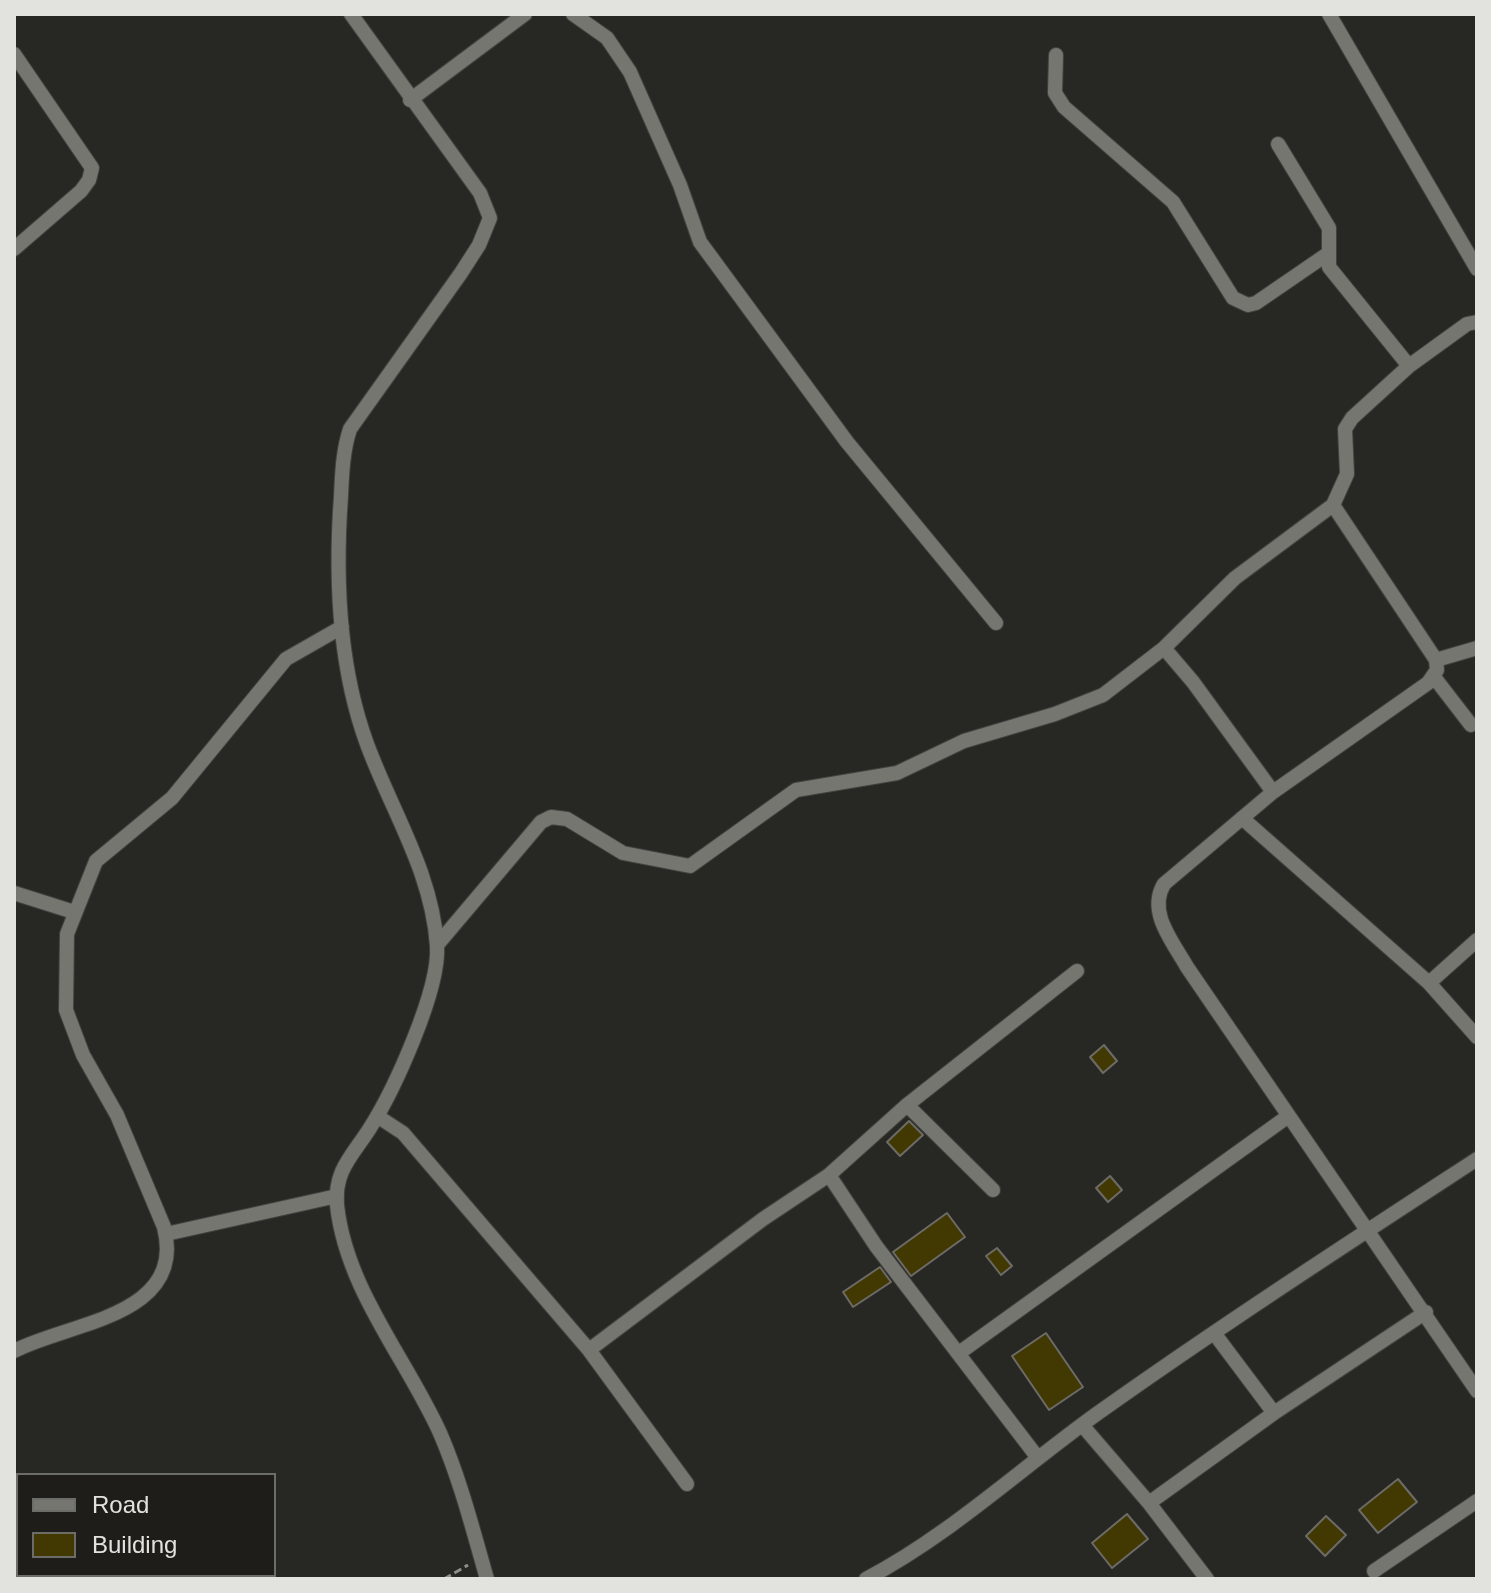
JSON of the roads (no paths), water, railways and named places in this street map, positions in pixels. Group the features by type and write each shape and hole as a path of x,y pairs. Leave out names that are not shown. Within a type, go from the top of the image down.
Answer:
{"street":[{"path":"351,14 410,100 480,193 490,218 479,245 461,273 350,429 344,456 339,531 342,627 362,729 417,859 429,894 437,945 433,985 377,1116 342,1166 337,1196 344,1237 356,1273 439,1432 487,1579"},
{"path":"360,27 369,14"},
{"path":"410,100 525,14"},
{"path":"573,14 607,38 630,72 680,185 700,242 847,442 996,623"},
{"path":"1329,14 1477,269"},
{"path":"14,54 92,168 89,180 81,191 14,249"},
{"path":"1056,55 1055,93 1064,107 1173,202 1233,298 1240,304 1256,303 1326,255"},
{"path":"1278,144 1329,228 1326,255 1329,267 1409,366"},
{"path":"437,945 541,822 551,817 567,819 623,853 690,866 796,790 897,773 964,741 1055,714 1103,695 1164,648 1235,578 1333,505 1347,474 1345,429 1409,366 1467,324 1477,322"},
{"path":"1333,505 1436,660 1434,677 1471,725"},
{"path":"14,1351 139,1303 160,1274 168,1246 166,1234 117,1115 83,1055 66,1010 64,958 74,912 96,861 172,798 276,669 315,639 342,627"},
{"path":"1164,648 1193,682 1273,792"},
{"path":"1436,660 1477,648"},
{"path":"1434,677 1273,792 1164,884 1156,896 1157,911 1187,967 1287,1117 1426,1312 1477,1391"},
{"path":"1242,818 1429,983 1477,1037"},
{"path":"14,893 74,912"},
{"path":"1429,983 1477,940"},
{"path":"589,1350 763,1219 829,1175 907,1105 1077,971"},
{"path":"907,1105 993,1190"},
{"path":"377,1116 403,1133 589,1350 687,1484"},
{"path":"959,1353 1287,1117"},
{"path":"866,1579 990,1497 1082,1425 1214,1333 1477,1159"},
{"path":"829,1175 876,1246 1038,1458"},
{"path":"166,1234 337,1196"},
{"path":"1149,1503 1274,1413 1426,1312"},
{"path":"1214,1333 1274,1413"},
{"path":"1082,1425 1149,1503 1207,1579"},
{"path":"1374,1571 1477,1501"}]}
